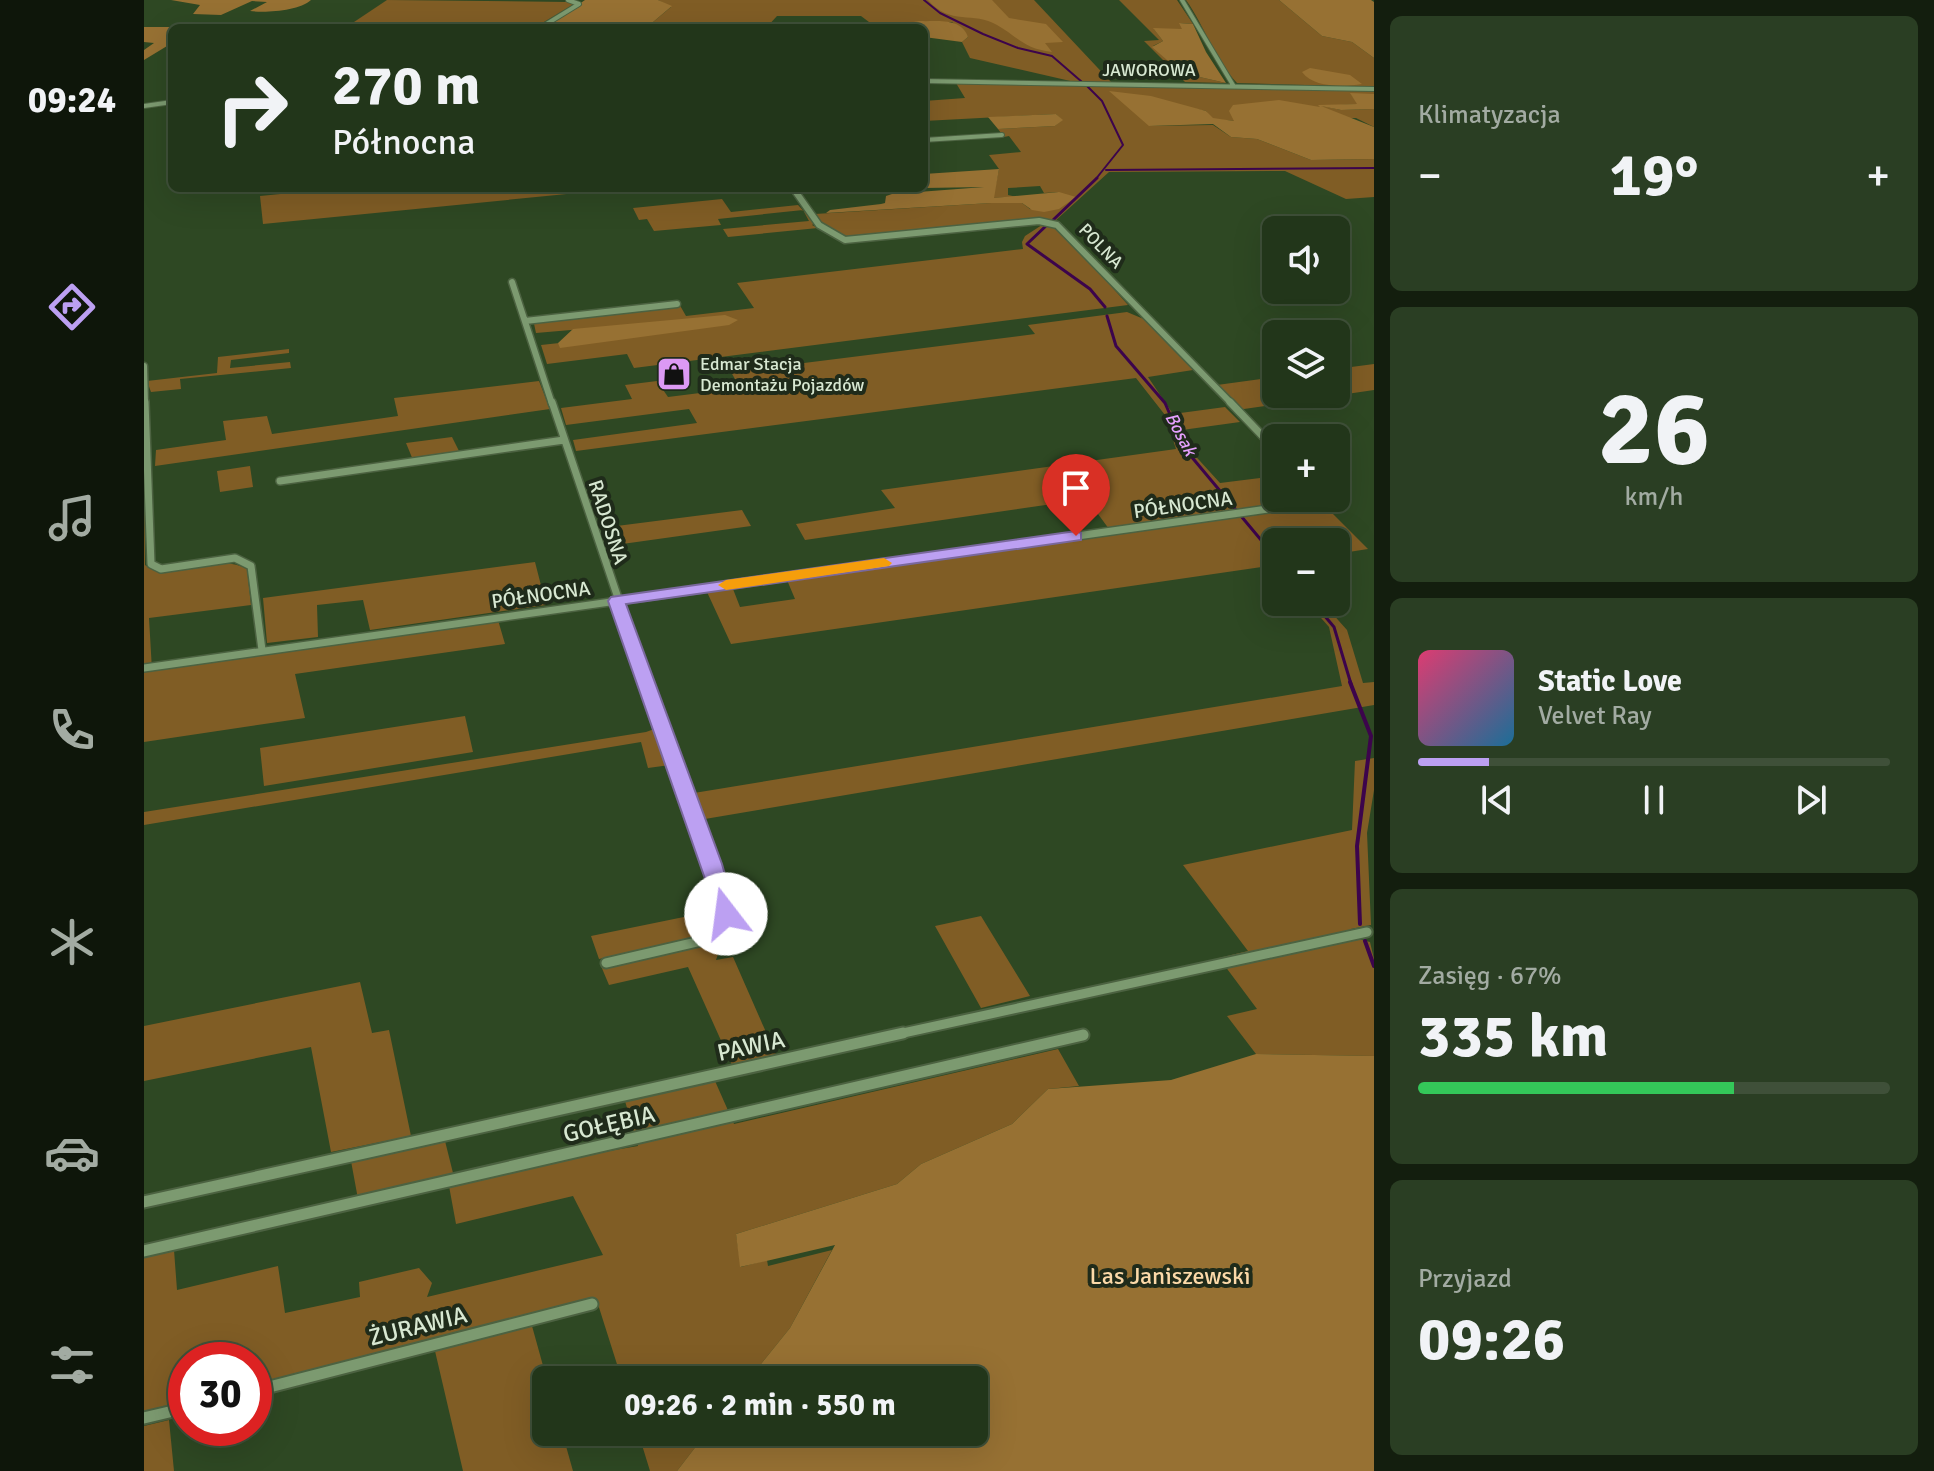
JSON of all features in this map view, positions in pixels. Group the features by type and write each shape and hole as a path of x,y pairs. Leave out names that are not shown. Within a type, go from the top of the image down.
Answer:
{"street":[{"path":"546,24 579,4 568,0"},
{"path":"1182,0 1195,17 1211,55 1233,85"},
{"name":"JAWOROWA","path":"928,81 1374,89"},
{"path":"144,106 168,103"},
{"path":"928,140 1002,135"},
{"name":"POLNA","path":"796,192 825,233 836,240 857,241 1039,221 1057,225 1262,436"},
{"name":"RADOSNA","path":"512,282 617,601 712,864 726,914 714,933 701,941 606,963"},
{"path":"525,321 677,304"},
{"path":"144,366 151,564 161,569 235,558 251,566 262,650"},
{"path":"280,481 564,440"},
{"name":"PÓŁNOCNA","path":"144,668 1262,508"},
{"name":"PAWIA","path":"144,1202 1367,932"},
{"name":"GOŁĘBIA","path":"144,1251 1083,1035"},
{"name":"ŻURAWIA","path":"272,1386 592,1304"},
{"path":"144,1418 168,1412"}],"shaded area":[{"path":"387,0 574,4 541,24 351,24"},
{"path":"658,0 1034,0 1112,83 1079,83 970,58 962,42 968,37 952,22 808,24 869,22 861,16 777,16 770,24 651,24 671,7"},
{"path":"1119,0 1177,0 1193,24 1180,23 1183,29 1154,29 1163,41 1153,46 1182,73 1226,83 1185,82 1144,41 1159,40"},
{"path":"1186,0 1279,0 1322,36 1352,42 1374,58 1374,87 1237,83"},
{"path":"956,83 1374,91 1374,94 1351,94 1358,104 1323,106 1341,110 1374,109 1374,127 1356,118 1211,119 1206,111 1176,105 1149,126 1213,125 1231,137 1257,139 1311,160 1374,159 1374,197 1346,199 1285,171 1109,172 1055,221 848,240 827,232 815,214 991,203 1022,203 1030,209 1059,192 1044,193 1040,186 1008,188 1008,195 1017,197 993,198 999,169 989,155 1021,152 1009,136 1004,137 998,129 1055,126 1062,120 1056,114 928,121 928,101 965,98"},
{"path":"301,192 587,192 263,224 260,196"},
{"path":"722,199 731,212 798,205 803,210 718,219 721,225 654,231 647,219 639,220 633,208"},
{"path":"803,211 815,223 812,225 818,228 728,237 723,229 809,221"},
{"path":"1045,223 1060,229 1128,305 634,368 627,354 547,364 541,345 596,339 594,328 536,333 533,319 678,302 686,316 754,308 737,283 1023,249 1025,236"},
{"path":"1127,312 1146,320 1193,370 1148,377 1173,414 1225,407 1240,422 1182,430 1189,449 1220,483 1262,478 1262,506 1109,529 1087,499 805,540 796,524 895,508 881,490 1176,449 1165,415 1136,378 576,451 573,440 697,423 689,409 566,425 561,408 632,399 625,385 657,381 668,397 740,388 731,372 1035,334 1028,325"},
{"path":"289,349 289,353 231,360 230,368 290,362 291,368 180,379 181,389 151,392 147,381 217,373 218,357"},
{"path":"1374,364 1374,390 1350,394 1350,367"},
{"path":"1262,379 1262,406 1239,408 1217,385"},
{"path":"539,381 550,409 155,466 156,450 226,440 223,421 267,416 272,434 398,416 394,398"},
{"path":"452,437 460,453 413,460 406,443"},
{"path":"144,443 145,565 169,572 235,564 247,569 251,605 149,618 152,670 498,620 505,644 295,674 305,718 144,742"},
{"path":"250,466 253,487 220,492 217,471"},
{"path":"742,510 751,526 608,546 601,528"},
{"path":"1262,512 1331,512 1347,528 1262,528 1262,567 731,644 707,592 733,589 740,607 795,599 787,580"},
{"path":"1350,531 1368,549 1350,552"},
{"path":"535,562 546,605 370,630 363,600 317,605 318,637 267,643 263,598"},
{"path":"1319,616 1334,616 1347,630 1363,683 1374,682 1374,705 699,820 694,793 1342,686 1329,627"},
{"path":"465,716 473,752 264,786 260,748"},
{"path":"657,728 670,765 648,768 641,742 144,825 144,812"},
{"path":"1374,758 1374,790 1367,833 1371,925 1351,929 1358,939 1370,942 1374,959 1374,1056 1256,1054 1227,1016 1257,1009 1219,958 1248,951 1183,865 1352,830 1355,761"},
{"path":"718,910 715,921 696,938 599,959 591,936"},
{"path":"981,916 1030,996 981,1008 935,926"},
{"path":"727,927 716,960 733,957 776,1055 732,1065 688,967 609,985 601,966 684,950 714,937"},
{"path":"360,982 372,1033 389,1030 411,1136 331,1152 311,1047 144,1081 144,1026"},
{"path":"1058,1049 1079,1086 1048,1089 1012,1124 921,1164 897,1184 736,1234 741,1267 767,1260 768,1266 832,1250 790,1328 759,1366 618,1366 596,1298 272,1379 272,1342 168,1342 168,1406 144,1412 144,1257 174,1250 177,1290 278,1266 285,1313 360,1297 359,1282 419,1268 432,1283 427,1297 603,1255 573,1196 456,1224 449,1186 562,1159 638,1146 625,1101 715,1081 734,1124"},
{"path":"445,1141 454,1177 358,1199 351,1161"},
{"path":"532,1326 543,1366 532,1366 532,1446 566,1446 573,1471 463,1471 435,1351"},
{"path":"168,1420 168,1446 172,1446 174,1471 144,1471 144,1426"},
{"path":"642,1446 696,1446 677,1471 650,1471"}],"green space":[{"path":"171,0 311,0 291,9 265,12 250,11 267,2 252,1 221,15 193,14 200,5"},
{"path":"585,0 658,0 672,6 651,24 550,24"},
{"path":"928,0 992,0 1009,18 1046,24 1063,42 1045,43 1052,52 1035,48 988,21 953,16 936,8"},
{"path":"1279,0 1371,0 1374,2 1374,58 1352,42 1322,36"},
{"path":"919,21 954,23 968,37 962,42 928,38 928,24 902,24"},
{"path":"1179,23 1193,24 1226,83 1182,73 1152,47 1163,41 1153,28 1182,29"},
{"path":"144,27 168,27 168,45 144,60 144,50 154,43 144,42"},
{"path":"1310,68 1350,75 1362,84 1321,84 1302,72"},
{"path":"1109,91 1151,96 1206,111 1213,118 1234,121 1229,111 1233,105 1279,100 1320,107 1318,105 1357,104 1350,93 1374,94 1374,109 1341,110 1321,106 1374,127 1374,159 1311,160 1257,139 1231,137 1213,124 1149,126"},
{"path":"1056,114 1063,120 1055,126 998,129 988,117"},
{"path":"999,169 994,198 1059,192 1076,197 1059,209 1044,212 1032,210 1022,203 991,203 826,213 885,203 886,196 892,194 984,187 928,188 928,174"},
{"path":"725,315 738,320 729,325 560,348 558,343 573,329"},
{"name":"Las Janiszewski","path":"1256,1054 1374,1056 1374,1471 677,1471 696,1446 988,1446 988,1366 759,1366 790,1328 835,1245 740,1267 736,1234 897,1184 921,1164 1012,1124 1048,1089 1171,1080"}],"waterway":[{"name":"Bosak","path":"924,0 940,13 983,34 1018,48 1052,56 1082,82"},
{"name":"Bosak","path":"1087,86 1102,101 1123,145 1095,180"},
{"path":"1106,170 1374,168"},
{"name":"Bosak","path":"1052,221 1095,180"},
{"name":"Bosak","path":"1048,224 1027,244 1090,289 1105,307"},
{"name":"Bosak","path":"1107,316 1116,346 1165,403 1185,449 1236,510"},
{"name":"Bosak","path":"1241,516 1262,541"},
{"name":"Bosak","path":"1325,616 1334,627 1351,684"},
{"name":"Bosak","path":"1350,682 1371,736 1357,846 1360,924"},
{"name":"Bosak","path":"1365,941 1374,966"}],"slow traffic":[{"path":"726,585 884,563"}],"place":[{"name":"Edmar Stacja Demontażu Pojazdów","path":"674,374"}],"route":[{"path":"726,914 712,864 617,601 1076,536"}]}
